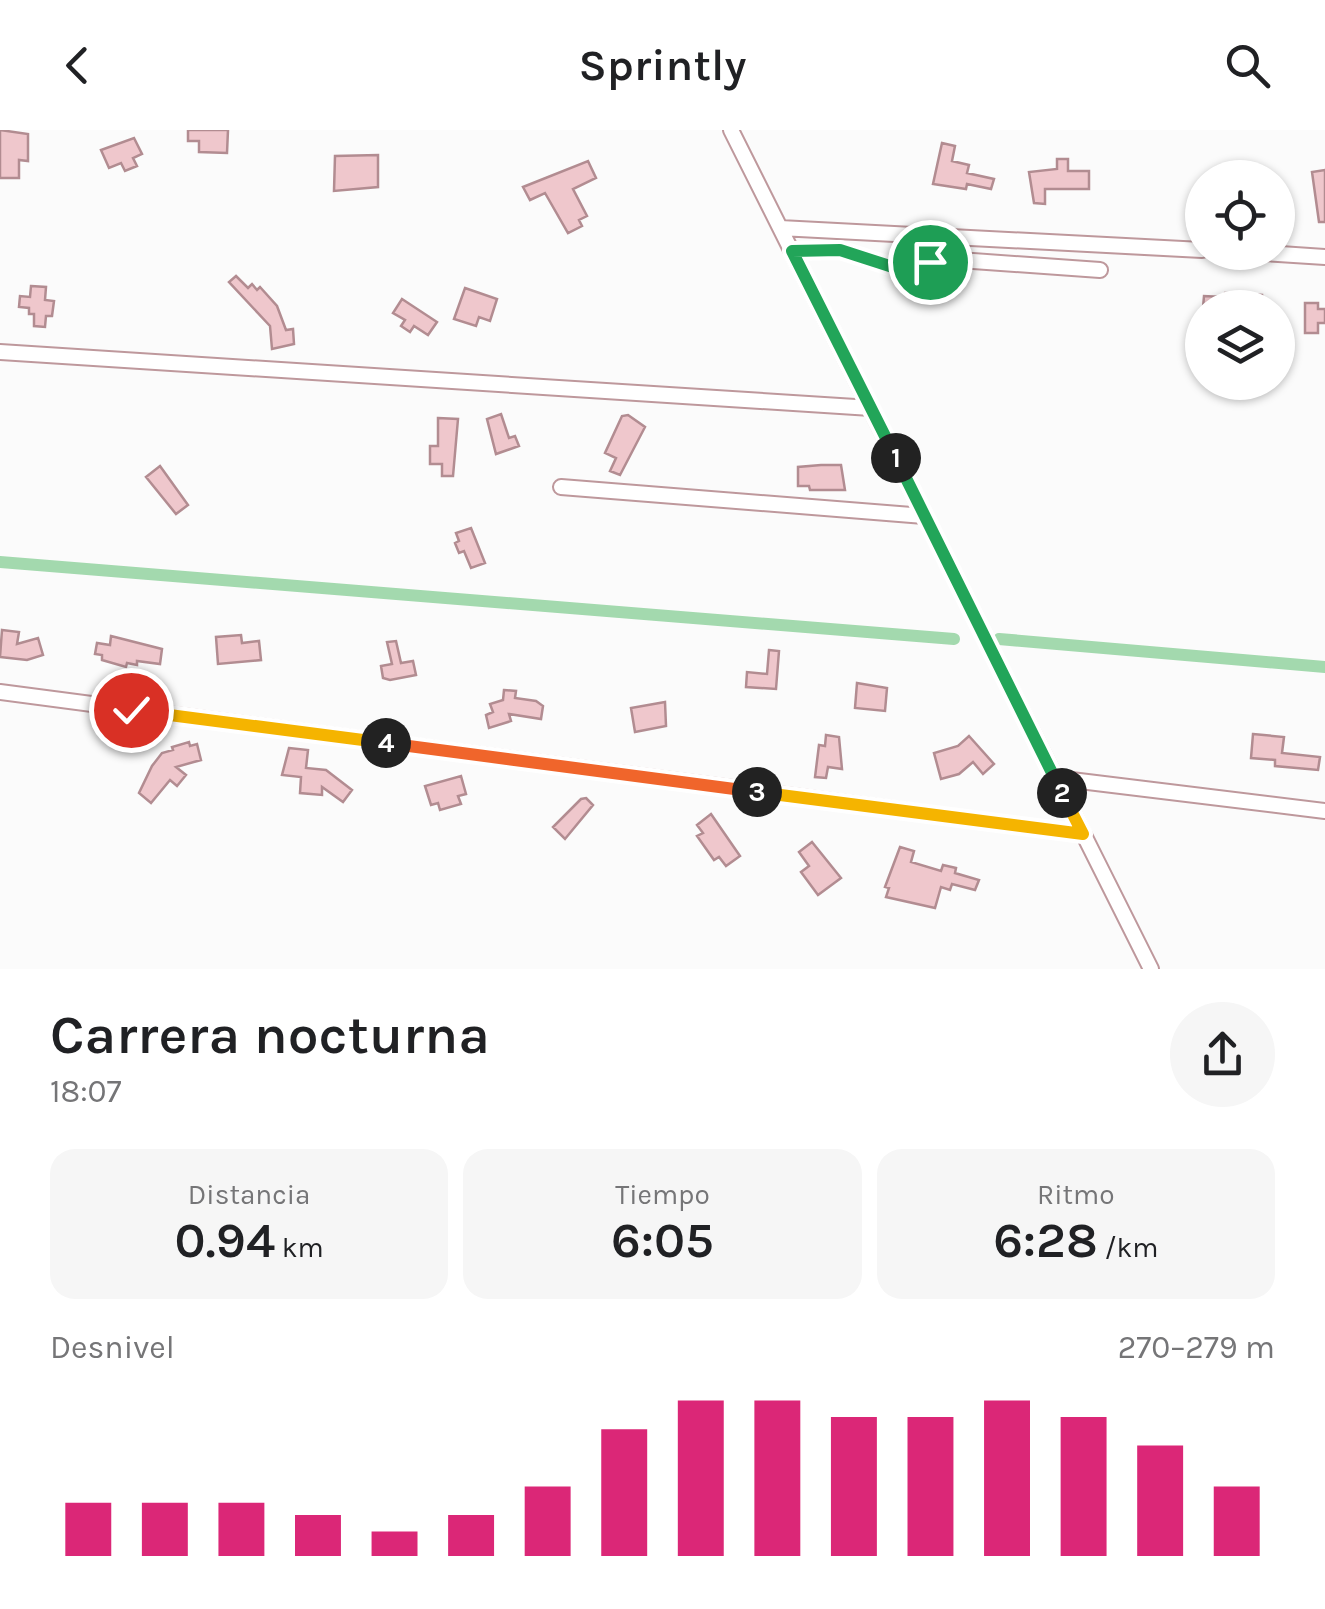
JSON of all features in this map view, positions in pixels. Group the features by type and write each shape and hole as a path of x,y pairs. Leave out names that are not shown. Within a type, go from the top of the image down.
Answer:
{"street":[{"path":"731,130 1151,969"},
{"path":"780,228 1185,249"},
{"path":"792,251 840,250 902,270 945,259 1100,270"},
{"path":"1295,254 1325,256"},
{"path":"0,352 176,360 871,408"},
{"path":"561,487 924,516"},
{"path":"0,692 1083,834"},
{"path":"1055,778 1325,810"}],"building":[{"path":"0,130 28,134 28,161 19,160 19,178 0,178"},
{"path":"188,130 228,130 227,153 199,152 199,141 188,141"},
{"path":"134,138 142,154 133,158 137,166 125,171 121,163 109,168 101,150"},
{"path":"942,143 955,146 952,161 969,165 967,173 994,179 991,189 933,184"},
{"path":"378,155 378,187 334,191 335,156"},
{"path":"1057,159 1068,159 1068,171 1089,171 1089,189 1045,189 1045,204 1034,203 1029,172 1057,169"},
{"path":"588,161 596,178 573,189 587,216 579,220 582,226 568,233 545,193 530,200 523,187"},
{"path":"1325,170 1325,222 1319,222 1312,172"},
{"path":"236,276 248,288 252,284 257,290 260,287 277,306 286,330 293,329 294,344 272,349 270,326 229,282"},
{"path":"31,286 46,287 45,300 54,301 52,316 46,316 45,327 34,326 34,314 29,314 29,308 19,307 20,296 30,297"},
{"path":"465,288 497,299 490,321 479,317 476,326 454,319"},
{"path":"402,299 437,322 428,335 414,326 410,332 401,326 405,320 393,313"},
{"path":"1305,303 1318,303 1318,309 1325,309 1325,323 1318,323 1318,333 1305,333"},
{"path":"501,414 509,438 515,436 519,446 496,454 487,419"},
{"path":"628,415 645,427 620,475 610,471 616,458 605,453 622,416"},
{"path":"438,418 458,419 453,476 442,476 442,464 430,464 430,446 438,446"},
{"path":"841,465 845,490 798,486 798,467"},
{"path":"160,466 188,505 176,514 146,477"},
{"path":"471,528 485,563 471,568 464,551 459,553 455,543 459,541 456,533"},
{"path":"2,630 19,632 17,644 38,638 43,655 27,660 0,657"},
{"path":"241,635 242,643 259,641 261,660 218,664 216,637"},
{"path":"111,636 162,649 160,664 137,661 137,665 127,663 126,667 102,660 102,655 95,654 97,643 110,645"},
{"path":"396,641 401,663 413,661 416,675 390,680 383,678 381,666 392,664 387,642"},
{"path":"769,650 779,651 776,689 746,687 747,672 767,674"},
{"path":"857,683 887,688 885,711 855,708"},
{"path":"504,690 516,691 515,698 543,706 541,719 509,714 511,721 489,728 486,715 493,712 490,704 503,700"},
{"path":"665,702 666,726 635,732 631,708"},
{"path":"1253,734 1284,737 1282,753 1320,757 1318,770 1275,766 1275,760 1251,758"},
{"path":"826,735 839,737 842,769 828,767 826,778 815,777 819,745 825,746"},
{"path":"969,736 994,764 983,774 973,762 959,774 941,779 934,753 958,746"},
{"path":"189,742 190,746 197,744 201,760 176,767 186,775 177,786 170,780 151,803 139,793 152,766 162,753"},
{"path":"289,748 308,750 306,768 326,770 352,790 343,802 322,787 322,795 300,793 301,777 282,775"},
{"path":"461,776 466,794 458,796 461,804 440,810 438,803 431,805 425,786"},
{"path":"586,798 593,805 565,839 553,827"},
{"path":"711,814 740,856 726,866 719,857 714,860 697,836 703,833 697,825"},
{"path":"812,842 841,878 818,895 801,872 809,866 799,852"},
{"path":"900,847 914,851 911,862 941,871 943,865 956,868 955,873 979,880 975,890 952,884 950,890 941,887 935,908 886,897 889,888 885,887"}],"waterway":[{"path":"0,562 954,639"},
{"path":"999,639 1325,667"}],"route":[{"path":"131,710 1083,834 792,251 840,250 902,270 930,262"}]}
